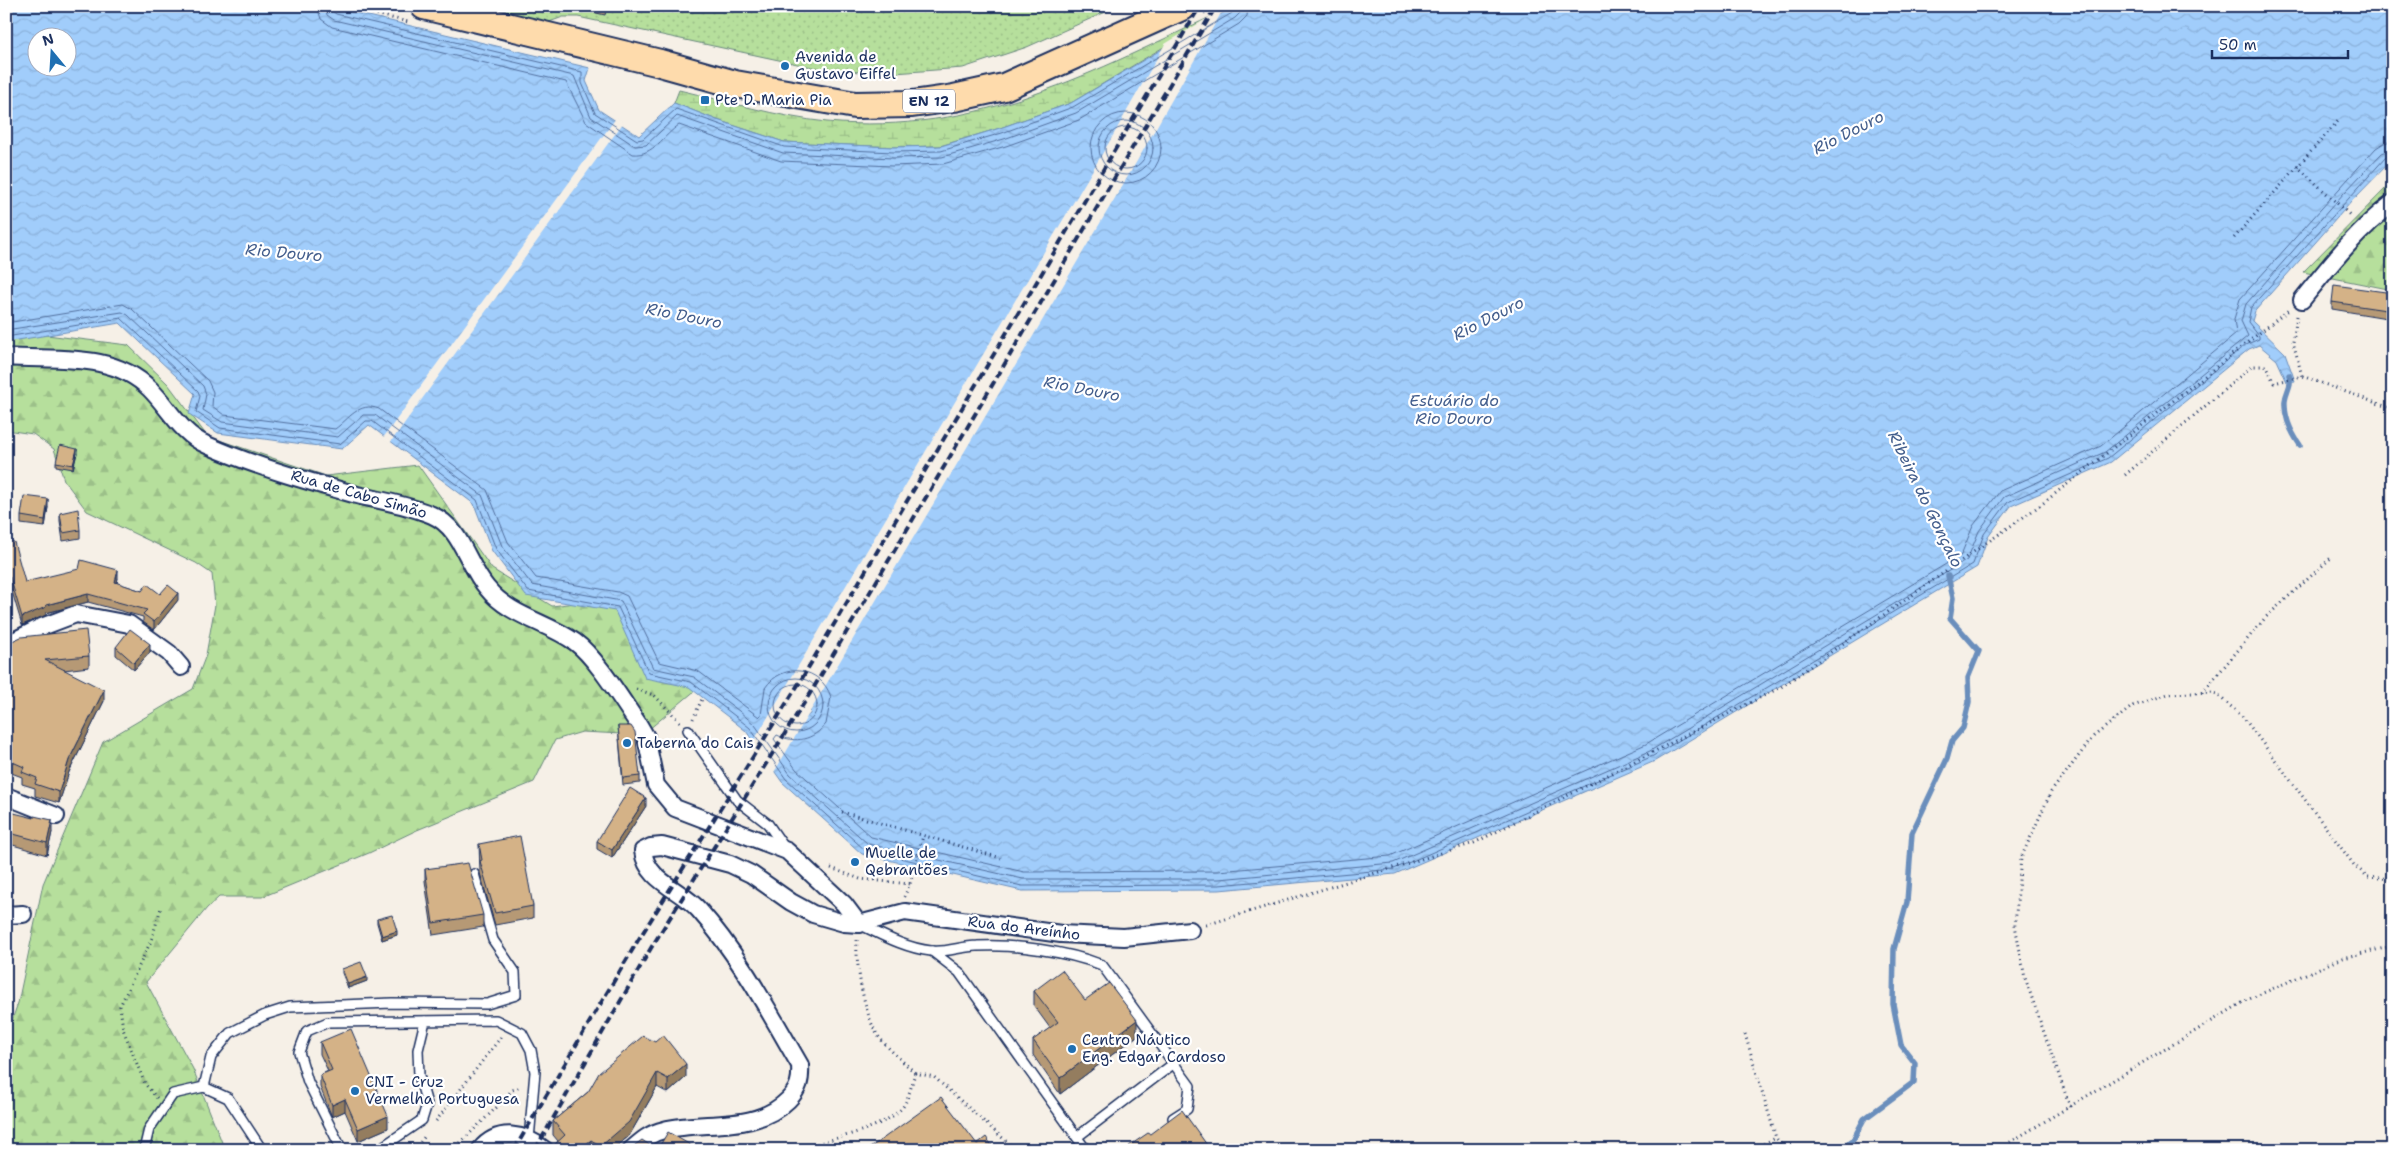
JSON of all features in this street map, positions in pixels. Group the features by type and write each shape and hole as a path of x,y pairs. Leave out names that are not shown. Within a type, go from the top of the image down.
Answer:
{"main road":[{"name":"EN 12","path":"424,6 660,63 735,84 855,105 912,104 954,98 1004,87 1184,6"}],"street":[{"path":"2302,300 2364,228 2393,202"},
{"name":"Rua de Cabo Simão","path":"6,357 89,361 112,365 134,376 148,387 185,431 205,444 329,486 427,513 438,518 452,530 480,579 491,593 509,607 570,639 583,650 646,737 656,785 675,808 787,851"},
{"path":"6,645 38,628 76,614 129,624 169,653 181,667"},
{"path":"6,796 56,816"},
{"path":"631,1150 647,1137 663,1130 732,1124 775,1111 796,1092 801,1079 800,1065 726,942 697,908 657,878 645,864 643,851 651,847 662,846 730,864 751,874 791,902 813,914 829,920 859,924"},
{"path":"787,851 844,904 859,924"},
{"name":"Rua do Areínho","path":"859,924 905,912 1061,934 1124,937 1190,930"},
{"path":"6,915 23,914"},
{"path":"480,1150 499,1136 510,1134 529,1139 545,1150"}],"lane":[{"path":"688,730 737,800 768,824 787,851"},
{"path":"204,1087 211,1057 230,1033 264,1016 290,1007 392,1003 487,1004 516,995 514,972 493,940 474,874"},
{"path":"859,924 897,942 932,952 959,972 1078,1136 1086,1150"},
{"path":"932,952 977,946 1028,949 1082,958 1102,965 1190,1086 1187,1108 1166,1124"},
{"path":"342,1150 308,1082 299,1052 307,1031 328,1022 496,1020 522,1033 531,1050 535,1072 529,1139"},
{"path":"378,1150 422,1120 427,1104 419,1076 418,1050 425,1021"},
{"path":"1078,1136 1173,1064"},
{"path":"144,1150 149,1130 173,1094 204,1087 228,1098 262,1150"}],"path":[{"path":"2234,238 2339,120"},
{"path":"2297,166 2364,228"},
{"path":"2302,300 2296,320 2293,342 2302,376"},
{"path":"1190,930 1474,843 1781,688 2042,504 2302,300"},
{"path":"2125,475 2252,366 2267,366 2274,383 2302,376 2393,409"},
{"path":"2202,693 2266,617 2332,556"},
{"path":"2070,1107 2024,969 2015,926 2021,858 2051,792 2094,736 2133,706 2168,694 2214,692 2243,717 2354,865 2368,877 2393,879"},
{"path":"688,730 702,699"},
{"path":"842,812 1001,858"},
{"path":"901,902 910,884 924,836"},
{"path":"824,863 860,879 910,884"},
{"path":"161,908 151,941 120,1006 123,1029 145,1084 164,1106"},
{"path":"859,924 856,949 863,997 878,1037 915,1073 934,1076 1016,1150"},
{"path":"1997,1150 2247,1000 2342,958 2393,946"},
{"path":"447,1107 509,1026"},
{"path":"1746,1034 1776,1138 1785,1150"},
{"path":"798,1150 823,1140 876,1126 902,1108 915,1073"},
{"path":"453,1150 512,1090 534,1086"},
{"path":"1750,1150 1776,1138"},
{"path":"1656,1150 1663,1150"}],"green space":[{"path":"460,6 1119,6 1027,47 963,68 881,74 816,68 578,17 563,17 541,25"},
{"path":"1225,10 1071,103 1000,128 940,146 893,147 784,142 717,120 674,103 679,90 771,113 808,120 882,124 935,119 985,109 1034,94 1128,56"},
{"path":"2393,181 2393,290 2303,272"},
{"path":"6,330 128,345 168,384 207,436 326,476 418,465 492,569 552,606 590,601 625,589 697,689 642,735 582,732 555,740 534,782 262,897 219,897 207,908 146,982 193,1069 225,1150 6,1150 6,1037 18,1003 43,884 103,742 193,689 206,655 215,605 212,574 196,563 87,511 64,480 54,449 33,434 6,430"}],"water":[{"name":"Estuário do Rio Douro","path":"6,6 326,6 590,68 586,81 599,110 639,136 674,103 717,120 784,142 893,147 941,146 1071,103 1235,6 2393,6 2393,159 2352,201 2255,311 2252,321 2285,353 2295,381 2287,382 2277,360 2259,345 2249,349 2111,462 2011,506 1988,537 1977,567 1655,761 1395,874 1219,890 1022,891 862,854 782,782 746,731 689,687 645,678 615,611 526,596 492,551 474,504 369,425 342,449 218,433 189,414 195,394 120,323 6,342","holes":["1121,131 1135,133 1142,144 1140,156 1130,164 1117,162 1109,152 1111,139","792,689 804,691 812,701 810,714 800,721 787,720 779,709 781,697"]}],"pier":[{"path":"1224,8 1140,156 773,774 752,744 1111,139 1165,44","holes":["1122,134 1133,135 1140,144 1138,155 1129,161 1119,160 1112,151 1114,140","792,691 803,693 810,702 808,712 799,719 789,717 782,709 784,698"]},
{"path":"616,118 623,123 390,443 383,438"}],"building":[{"path":"2334,285 2393,293 2393,311 2332,302"},
{"path":"60,445 77,449 73,465 56,462"},
{"path":"24,496 48,499 45,520 21,516"},
{"path":"78,509 80,530 63,533 60,513"},
{"path":"6,540 14,542 25,582 79,569 81,560 118,570 115,582 142,591 147,584 160,594 168,585 178,593 154,622 143,614 147,610 88,594 46,605 46,607 22,617 10,577 6,578"},
{"path":"130,629 150,644 134,663 116,647"},
{"path":"86,630 89,656 45,660 104,690 69,760 59,792 35,784 37,778 22,772 24,767 6,759 6,701 8,702 6,642 21,637"},
{"path":"618,726 631,726 635,732 640,776 623,778"},
{"path":"630,788 646,798 612,850 597,841"},
{"path":"6,811 52,820 47,843 6,832"},
{"path":"520,836 533,906 495,913 480,861 482,860 479,844"},
{"path":"468,863 483,915 433,923 425,869"},
{"path":"392,915 397,931 382,936 377,919"},
{"path":"361,962 367,977 348,984 342,969"},
{"path":"1062,970 1085,1000 1109,983 1137,1020 1060,1078 1033,1040 1058,1022 1034,991"},
{"path":"351,1029 388,1116 358,1129 345,1099 332,1105 320,1075 332,1070 320,1042"},
{"path":"663,1035 686,1064 668,1079 657,1073 629,1122 601,1146 591,1140 579,1150 549,1150 565,1135 553,1121 588,1092 599,1073 643,1036 655,1042"},
{"path":"941,1097 977,1144 986,1137 995,1150 867,1150"},
{"path":"1182,1110 1207,1145 1201,1150 1132,1150 1129,1146 1148,1133 1150,1134"},
{"path":"668,1132 699,1150 657,1150"},
{"path":"642,1140 657,1150 632,1150"},
{"path":"707,1143 719,1150 703,1150"},
{"path":"533,1144 538,1150 527,1150"}],"waterway":[{"path":"2289,375 2290,385 2285,401 2286,413 2291,430 2300,445"},
{"name":"Ribeira do Gonçalo","path":"1840,1150 1853,1140 1864,1119 1914,1082 1915,1063 1901,1045 1893,1004 1894,949 1907,902 1912,833 1947,759 1952,741 1963,728 1969,702 1968,678 1979,651 1950,618 1953,598 1948,576"}],"railway":[{"path":"514,1150 637,942 801,680 1200,6"},
{"path":"535,1150 651,948 814,687 1216,6"}],"place":[{"name":"Avenida de Gustavo Eiffel","path":"785,66"},
{"name":"Pte D. Maria Pia","path":"705,100"},
{"name":"Taberna do Cais","path":"627,743"},
{"name":"Muelle de Qebrantões","path":"855,862"},
{"name":"Centro Náutico Eng. Edgar Cardoso","path":"1072,1049"},
{"name":"CNI - Cruz Vermelha Portuguesa","path":"355,1091"}],"water label":[{"name":"Rio Douro","path":"1848,132"},
{"name":"Rio Douro","path":"284,252"},
{"name":"Rio Douro","path":"684,315"},
{"name":"Rio Douro","path":"1488,318"},
{"name":"Rio Douro","path":"1082,388"}]}
